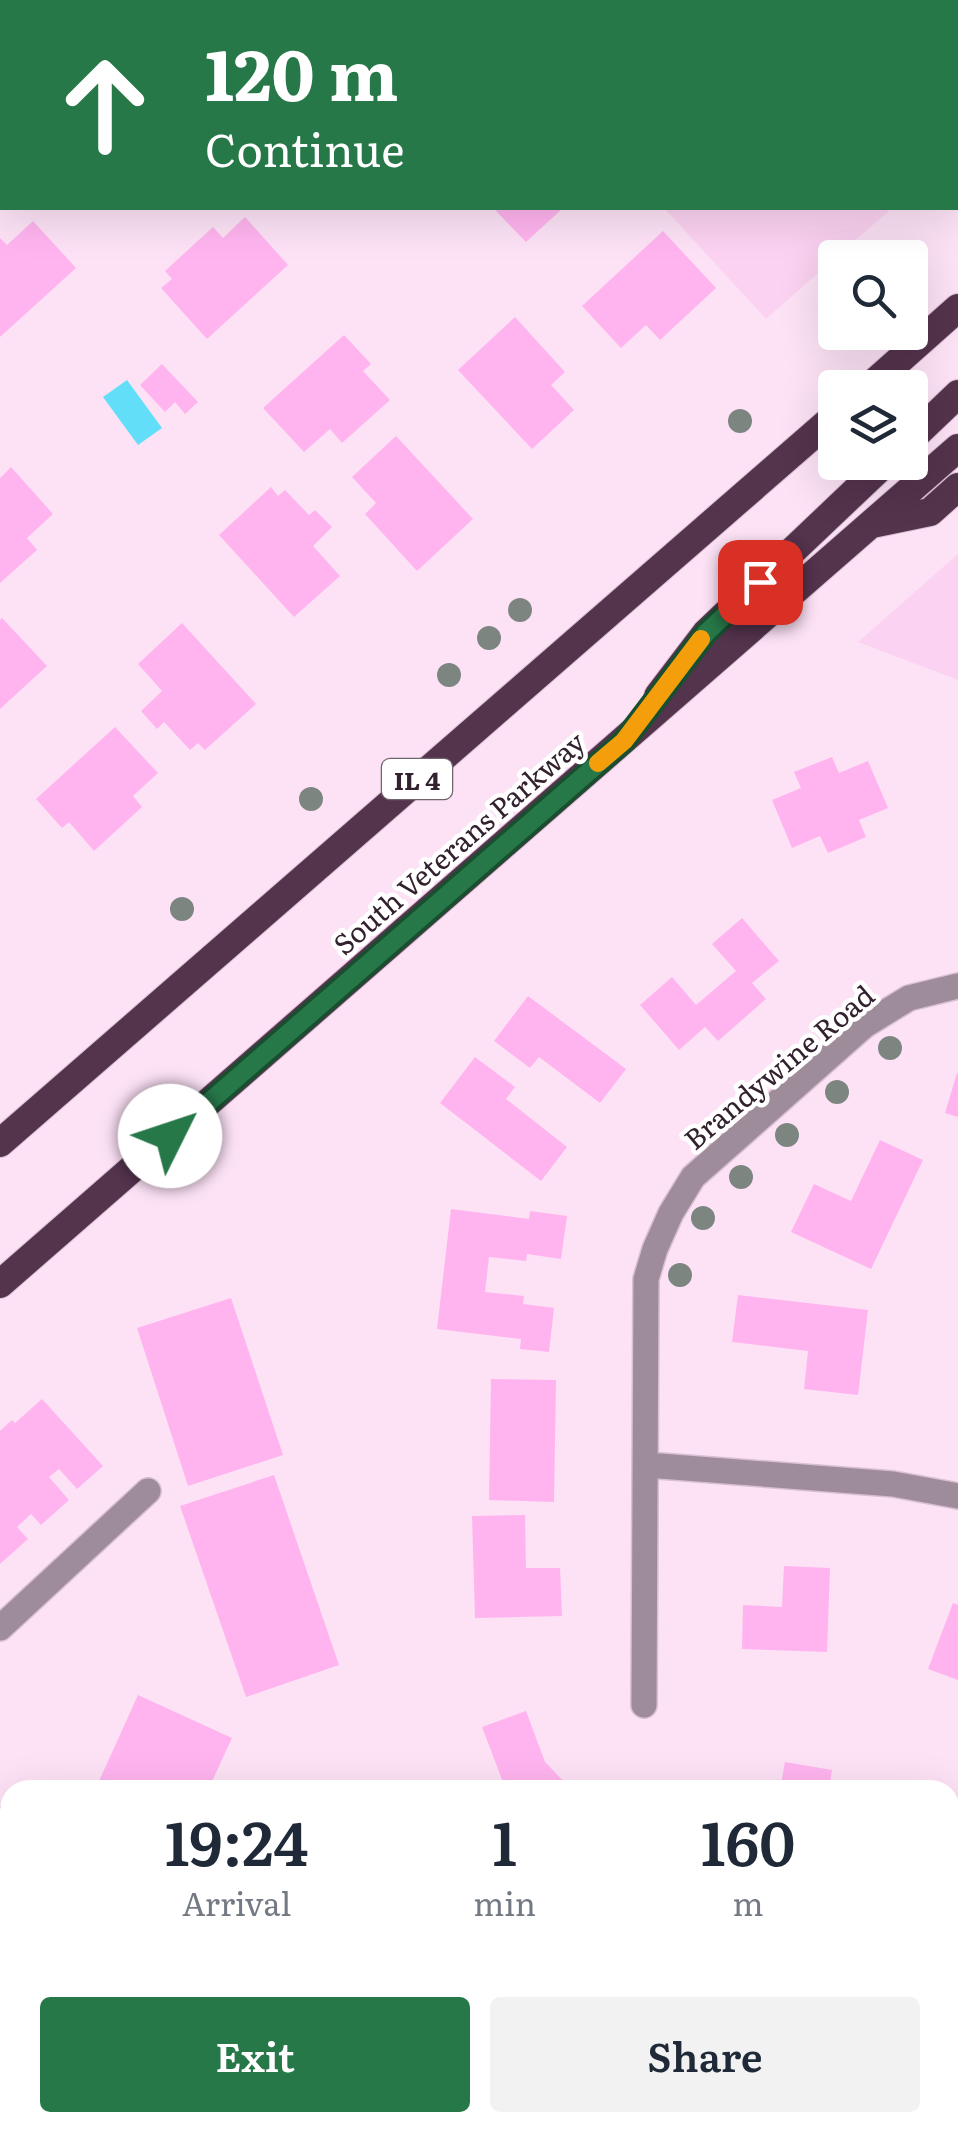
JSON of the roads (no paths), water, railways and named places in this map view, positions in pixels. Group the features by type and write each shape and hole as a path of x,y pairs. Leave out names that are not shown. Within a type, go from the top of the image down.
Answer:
{"highway":[{"path":"888,370 958,308"},
{"path":"928,423 958,394"},
{"name":"IL 4","path":"0,1143 818,431"},
{"name":"South Veterans Parkway","path":"0,1284 958,448"},
{"path":"624,741 706,633 867,480"},
{"path":"871,524 930,512 958,487"}],"street":[{"name":"Brandywine Road","path":"644,1705 646,1280 663,1231 693,1177 865,1025 910,998 958,986"},
{"path":"646,1465 893,1484 958,1496"},
{"path":"0,1628 148,1491"}],"water":[{"path":"127,380 162,428 138,445 103,397"}]}
